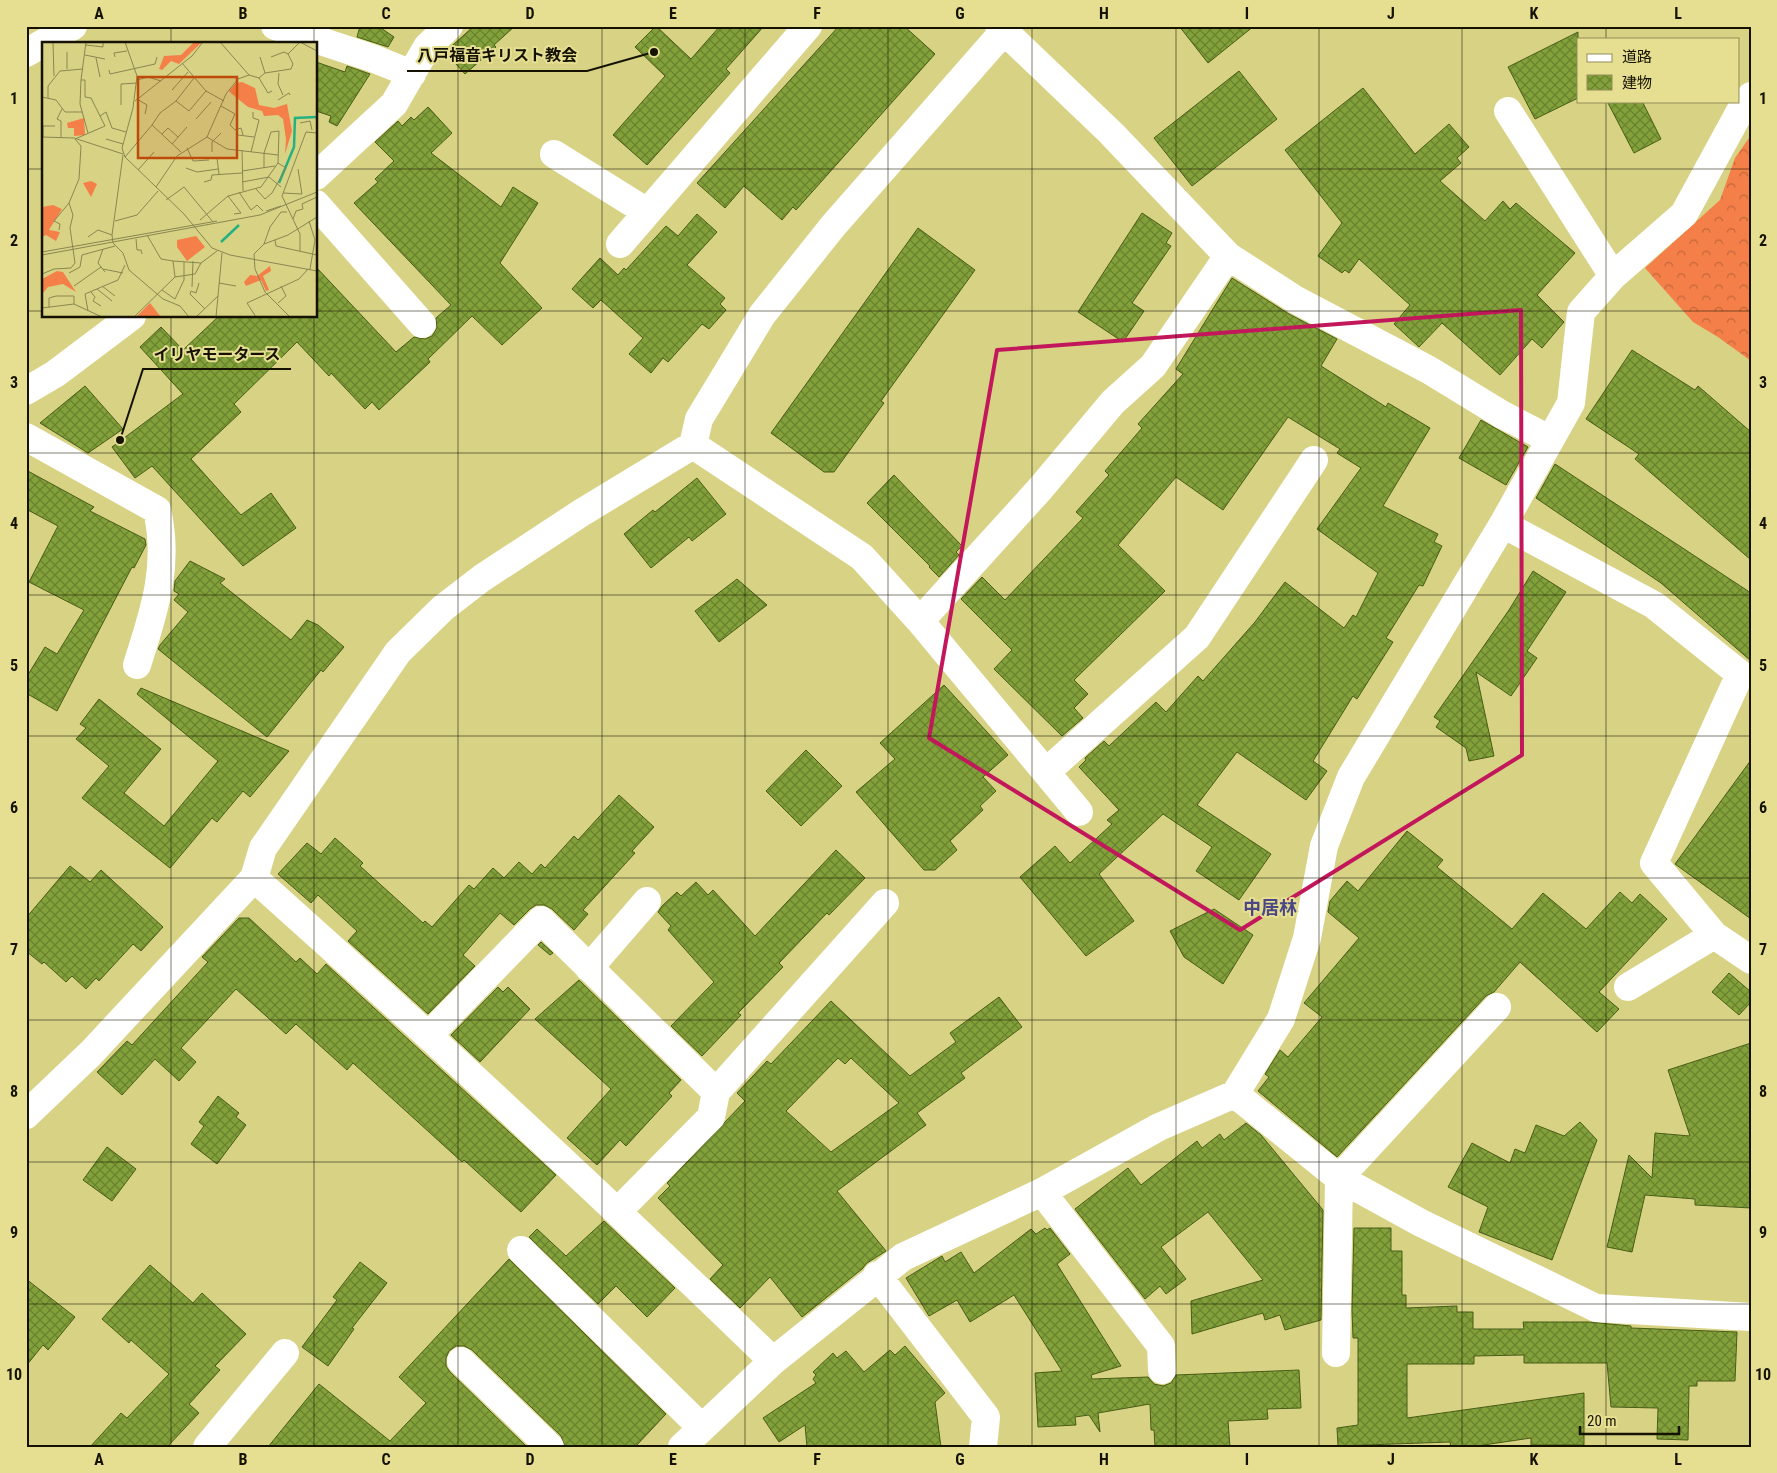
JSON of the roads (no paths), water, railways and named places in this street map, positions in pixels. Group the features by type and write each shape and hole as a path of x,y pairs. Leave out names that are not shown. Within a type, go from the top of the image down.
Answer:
{"street":[{"path":"44,42 73,26"},
{"path":"275,26 372,58 412,74"},
{"path":"318,174 394,104 427,47 449,26"},
{"path":"620,244 808,26"},
{"path":"26,1115 92,1053 254,878 263,848 398,652 443,608 482,578 581,513 693,445 699,419 762,315 833,226 1001,29 1111,134 1228,256 1296,300 1429,370 1501,414 1549,439"},
{"path":"26,52 42,43"},
{"path":"682,1447 773,1360 903,1257 1042,1192 1159,1127 1235,1094 1281,1019 1307,938 1324,846 1351,777 1503,524 1549,439 1571,403 1581,312 1613,276 1684,214 1744,104 1751,96"},
{"path":"1508,111 1613,276"},
{"path":"554,154 647,212"},
{"path":"318,206 422,324"},
{"path":"920,621 1040,489 1113,402 1153,366 1228,256"},
{"path":"26,391 55,374 129,318"},
{"path":"26,437 157,510 161,524 162,571 157,603 137,665"},
{"path":"693,445 862,557 920,621 1078,812"},
{"path":"1046,772 1197,637 1314,460"},
{"path":"1503,524 1654,605 1740,674 1654,863 1714,935 1751,960"},
{"path":"254,878 429,1035 618,1211 773,1360"},
{"path":"589,968 647,901"},
{"path":"618,1211 711,1118 716,1092 885,903"},
{"path":"429,1035 541,920 716,1092"},
{"path":"1628,987 1714,935"},
{"path":"1336,1353 1339,1178 1497,1007"},
{"path":"1235,1094 1339,1178 1421,1223 1596,1308 1751,1317"},
{"path":"1042,1192 1161,1346 1162,1370"},
{"path":"521,1250 702,1427"},
{"path":"877,1276 986,1416 983,1447"},
{"path":"207,1447 285,1353"},
{"path":"461,1360 550,1447"}],"place":[{"name":"八戸福音キリスト教会","path":"654,52"},
{"name":"イリヤモータース","path":"120,440"}],"district":[{"name":"中居林","path":"1270,907"}]}
